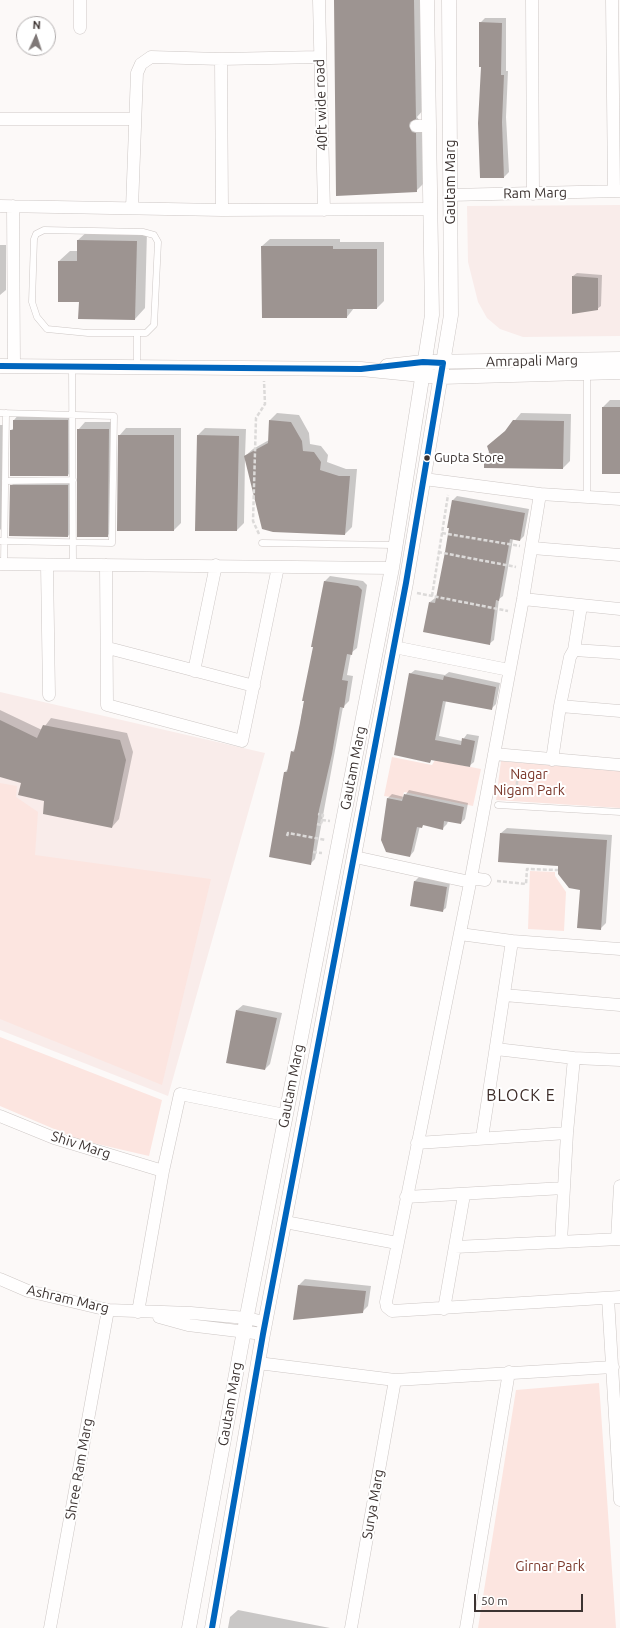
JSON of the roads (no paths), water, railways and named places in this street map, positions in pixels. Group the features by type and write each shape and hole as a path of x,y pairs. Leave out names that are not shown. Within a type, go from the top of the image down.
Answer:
{"street":[{"path":"80,0 80,28"},
{"name":"40ft wide road","path":"318,0 324,210"},
{"name":"Gautam Marg","path":"189,1628 285,1115 392,568 394,545 432,315 430,209 422,126 427,0"},
{"name":"Gautam Marg","path":"212,1628 264,1328 405,591 451,315 449,0"},
{"path":"532,0 533,194"},
{"path":"612,0 616,95 617,191"},
{"path":"132,208 137,73 141,64 151,57 221,59 320,57"},
{"path":"221,59 222,210"},
{"path":"0,119 135,119"},
{"name":"Ram Marg","path":"450,195 617,191"},
{"path":"0,206 222,210 430,209"},
{"path":"13,206 14,366"},
{"name":"Amrapali Marg","path":"442,370 620,359"},
{"path":"0,366 264,367 442,370"},
{"name":"Amrapali Marg","path":"442,370 530,374 586,374 620,372"},
{"path":"424,479 540,494 620,499"},
{"path":"540,494 523,599 471,880 386,1302 387,1307 392,1311 444,1309 614,1297 613,1367 620,1500"},
{"path":"532,548 620,555"},
{"path":"2,564 392,568"},
{"path":"47,565 48,695"},
{"path":"106,565 108,648 107,705 242,741 278,567"},
{"path":"194,671 216,565"},
{"path":"523,599 620,609"},
{"path":"552,760 560,706 570,657 574,650 581,606"},
{"path":"394,647 509,670"},
{"path":"108,648 254,686"},
{"path":"574,650 620,653"},
{"path":"560,706 620,711"},
{"path":"494,754 620,765"},
{"path":"355,857 471,880 485,880"},
{"path":"460,934 512,941 620,949"},
{"path":"482,1138 512,941"},
{"path":"504,995 620,1005"},
{"path":"496,1049 574,1058 620,1060"},
{"path":"561,1242 567,1134 574,1058"},
{"path":"138,1312 163,1171 180,1094 285,1115"},
{"name":"Shiv Marg","path":"0,1116 54,1138 163,1171"},
{"path":"417,1143 567,1134"},
{"path":"455,1248 619,1239 620,1186"},
{"path":"406,1198 564,1188"},
{"path":"444,1309 464,1195"},
{"path":"285,1222 397,1243"},
{"name":"Ashram Marg","path":"0,1279 28,1291 108,1310 138,1312 188,1325 245,1325 264,1328"},
{"name":"Shree Ram Marg","path":"50,1628 108,1310"},
{"path":"258,1363 395,1380 613,1367"},
{"path":"466,1628 509,1372"},
{"name":"Surya Marg","path":"351,1628 395,1380"}],"lane":[{"path":"44,230 143,232 154,235 158,242 154,325 146,333 137,333 88,333 47,329 37,317 32,302 34,239 36,234 44,230"},
{"path":"137,333 137,366"},
{"path":"72,366 73,565"},
{"path":"586,374 587,497"},
{"path":"2,541 112,542 114,416 3,413 5,481 2,541 2,564"},
{"path":"5,481 73,480"},
{"path":"262,543 394,545"},
{"path":"498,805 620,812"}],"place":[{"name":"Gupta Store","path":"427,458"}],"district":[{"name":"BLOCK E","path":"521,1096"}],"park label":[{"name":"Nagar Nigam Park","path":"529,782"},
{"name":"Girnar Park","path":"550,1566"}]}
